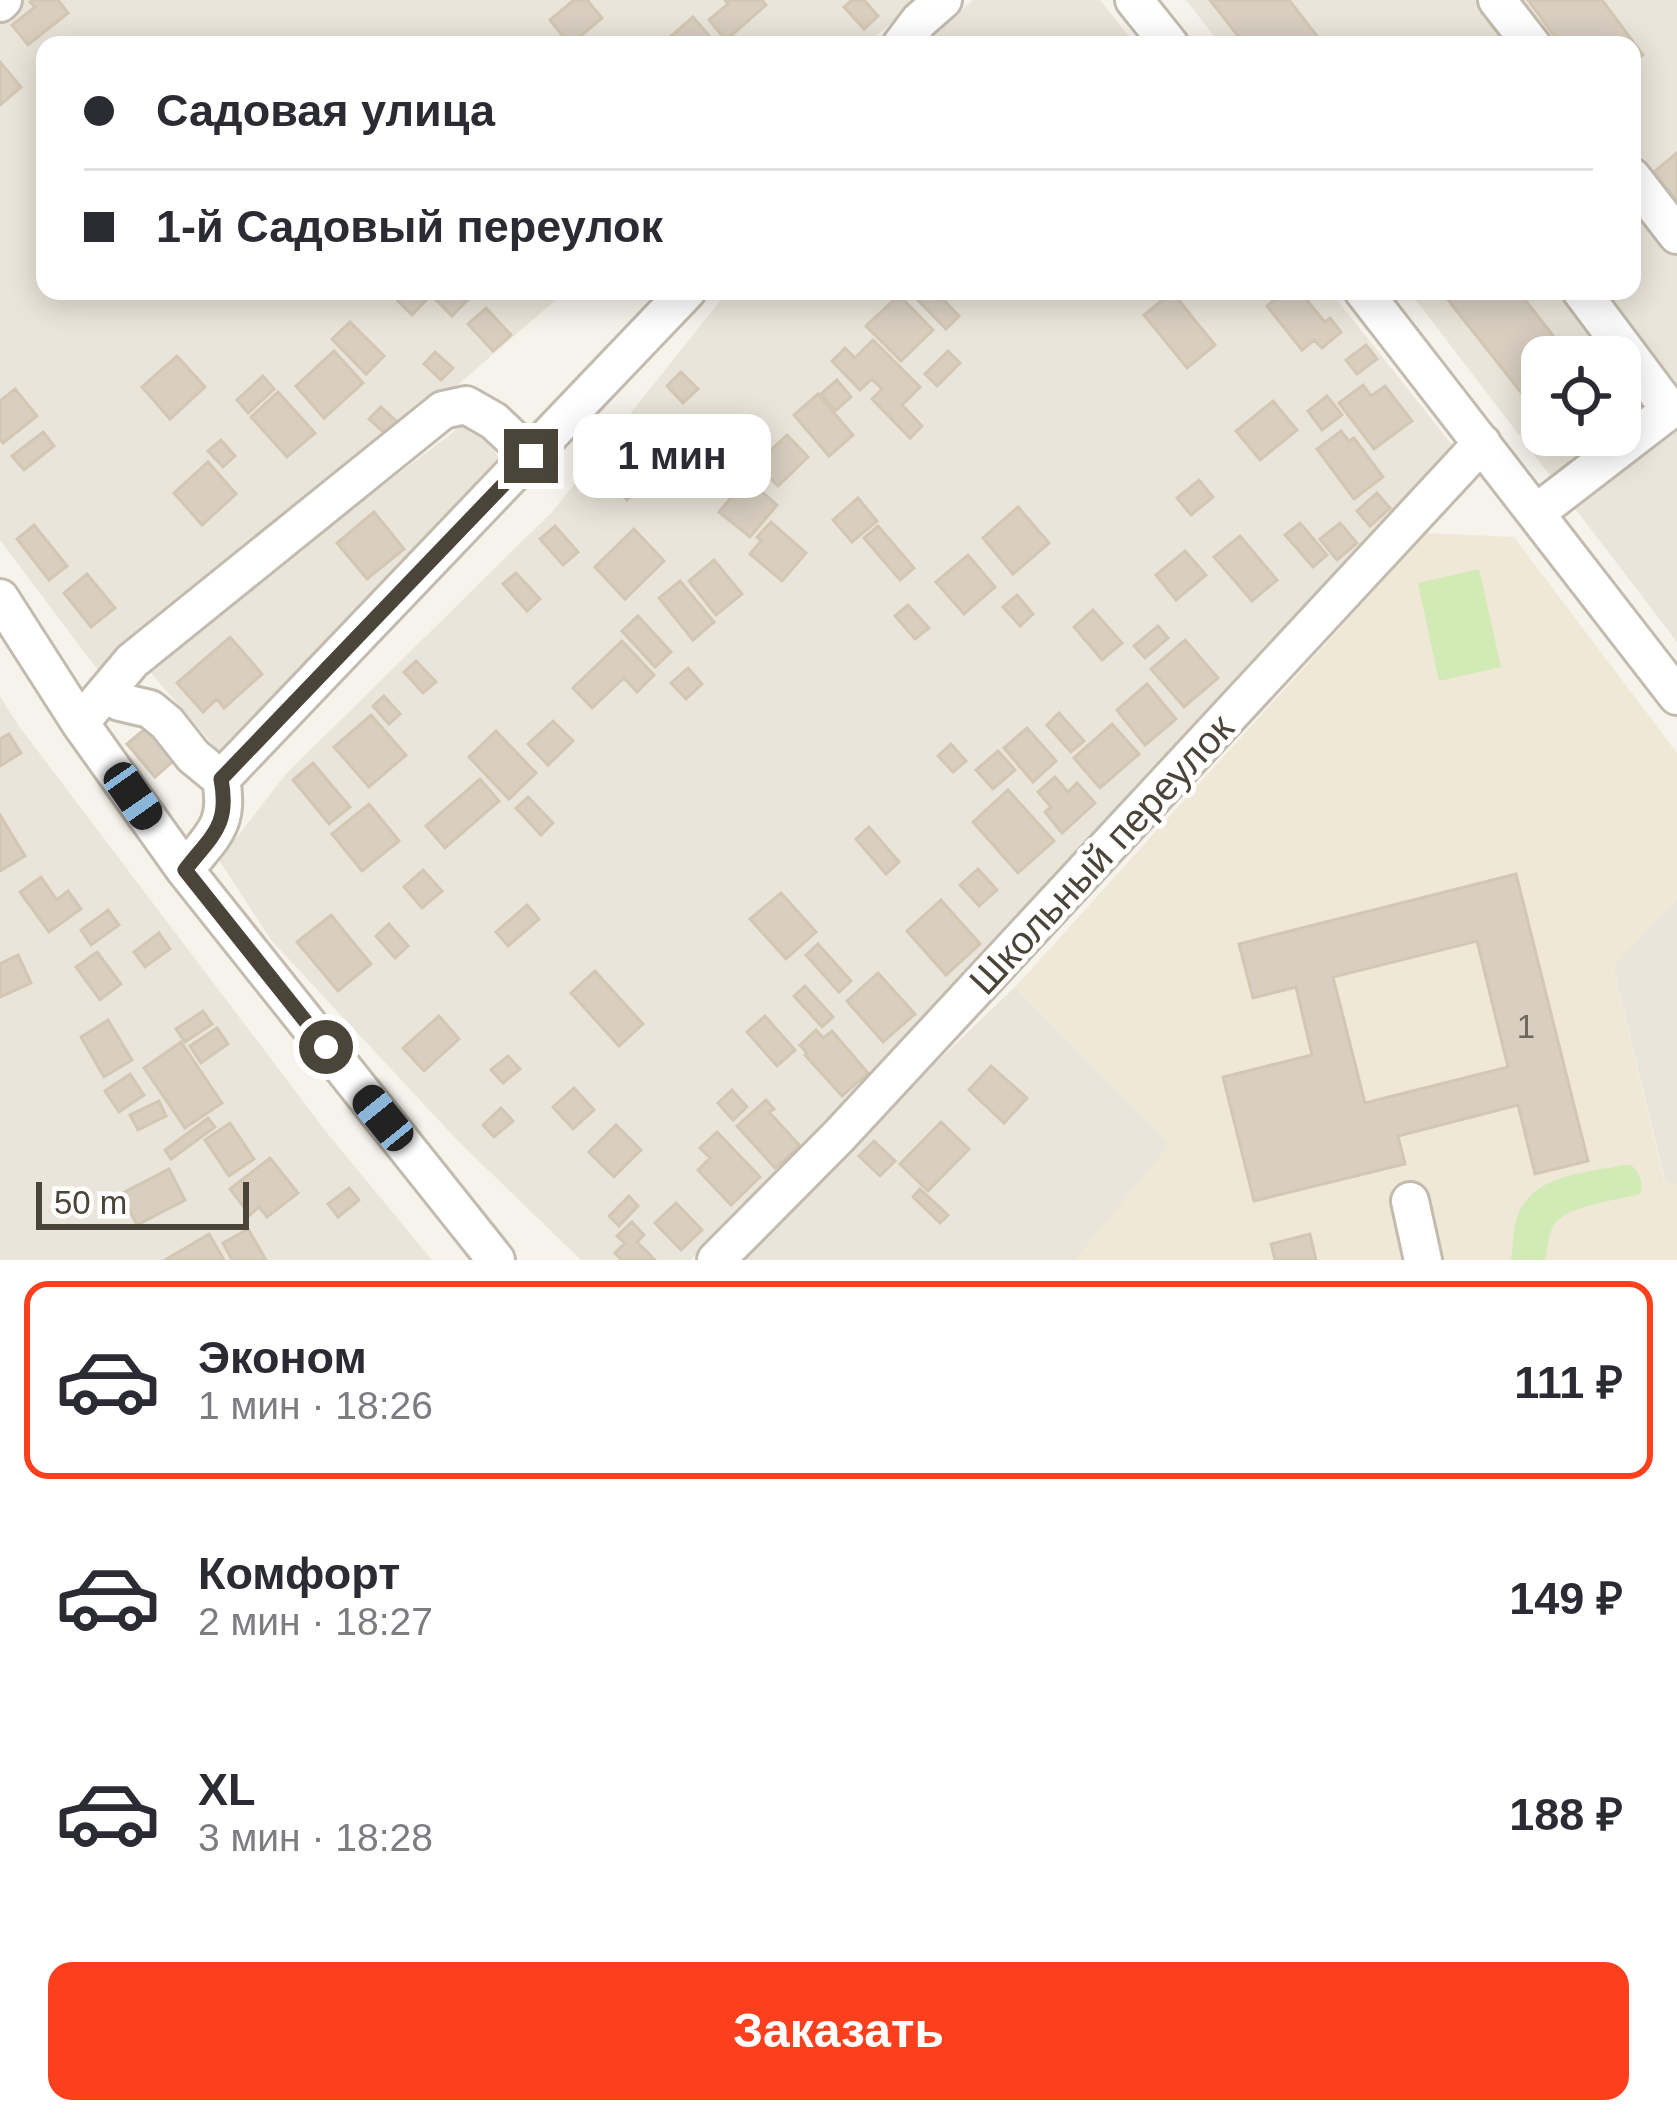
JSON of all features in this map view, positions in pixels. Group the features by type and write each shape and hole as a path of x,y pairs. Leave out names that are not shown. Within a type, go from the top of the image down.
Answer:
{"street":[{"path":"908,36 943,0"},
{"path":"1134,0 1163,36"},
{"path":"1497,0 1525,36"},
{"path":"1641,189 1677,236"},
{"path":"221,779 678,300"},
{"path":"1370,300 1677,696"},
{"path":"1536,513 1674,407 1588,300"},
{"path":"80,723 132,661 443,410 466,405 494,421 531,456"},
{"name":"Школьный переулок","path":"716,1260 839,1136 1482,443"},
{"path":"0,598 80,723 185,870 496,1260"},
{"path":"106,693 149,709 221,779 222,823 185,870"},
{"path":"1410,1201 1424,1260"}],"shaded area":[{"path":"0,0 920,0 876,36 36,36 36,300 556,300 393,441 97,669 0,540"},
{"path":"973,0 1100,0 1129,36 934,36"},
{"path":"1186,0 1677,0 1677,642 1535,456 1641,456 1641,336 1521,336 1521,438 1416,300 1641,300 1641,36 1214,36"},
{"path":"721,300 1337,300 1457,451 835,1117 691,1260 581,1260 458,1141 271,940 219,860 286,774 552,512"},
{"path":"468,421 507,466 220,753 145,666"},
{"path":"1426,533 1514,537 1677,753 1677,899 1613,967 1664,1180 1677,1186 1677,1260 1075,1260 1170,1144 1015,987"},
{"path":"0,696 327,1133 432,1260 0,1260"},
{"path":"1677,899 1677,1186 1665,1181 1613,966"},
{"path":"1015,987 1171,1144 1075,1260 730,1260"}],"green space":[{"path":"1479,569 1501,667 1439,681 1418,583"},
{"path":"1631,1165 1639,1175 1640,1194 1563,1216 1551,1230 1545,1260 1511,1260 1516,1221 1533,1194 1559,1179"}],"building":[{"path":"58,0 68,13 28,45 12,25 35,7 30,2"},
{"path":"574,0 587,0 602,18 581,36 563,36 550,20"},
{"path":"725,0 762,0 766,5 731,36 723,36 709,20 728,4"},
{"path":"852,0 864,0 878,16 864,29 844,7"},
{"path":"1210,0 1289,0 1317,36 1238,36"},
{"path":"1528,0 1602,0 1629,36 1554,36"},
{"path":"693,17 709,36 671,36"},
{"path":"0,62 21,87 0,105"},
{"path":"1677,153 1677,201 1654,172"},
{"path":"399,300 426,300 412,315"},
{"path":"436,300 467,300 452,316"},
{"path":"894,300 904,300 933,330 901,361 866,326"},
{"path":"918,300 944,300 959,316 946,329"},
{"path":"1162,300 1178,300 1215,345 1187,368 1144,315"},
{"path":"1274,300 1307,300 1341,332 1322,348 1314,340 1302,350 1267,306"},
{"path":"1448,300 1525,300 1553,336 1521,336 1521,392"},
{"path":"486,308 511,335 493,351 468,324"},
{"path":"350,322 384,356 366,374 332,339"},
{"path":"873,340 920,387 902,405 922,426 910,438 872,399 882,389 872,379 860,390 832,361 845,348 855,358"},
{"path":"1366,345 1377,359 1357,374 1346,360"},
{"path":"334,351 363,383 324,418 296,386"},
{"path":"948,351 960,363 937,386 925,374"},
{"path":"435,352 453,368 441,380 424,364"},
{"path":"177,356 205,387 170,419 142,387"},
{"path":"681,372 698,389 683,403 667,386"},
{"path":"263,376 274,389 248,413 237,400"},
{"path":"837,380 851,397 835,411 821,394"},
{"path":"1363,385 1371,396 1385,386 1412,421 1374,449 1339,403"},
{"path":"15,389 37,416 3,443 0,401"},
{"path":"278,392 315,433 287,457 251,417"},
{"path":"818,394 853,435 829,456 794,415"},
{"path":"1327,396 1342,415 1322,430 1308,411"},
{"path":"1273,401 1297,430 1260,460 1236,431"},
{"path":"381,407 403,427 391,439 369,419"},
{"path":"1341,431 1349,441 1354,438 1383,477 1354,499 1317,449"},
{"path":"43,432 54,446 24,470 12,456"},
{"path":"787,435 808,457 778,486 756,464"},
{"path":"221,440 235,456 223,467 208,451"},
{"path":"208,462 236,494 202,525 174,493"},
{"path":"626,463 645,483 627,500 608,480"},
{"path":"747,479 777,505 750,537 719,512"},
{"path":"1199,480 1213,497 1191,515 1177,498"},
{"path":"1377,493 1390,508 1370,526 1357,511"},
{"path":"858,498 877,521 852,542 833,520"},
{"path":"1018,507 1049,543 1013,574 983,538"},
{"path":"374,512 404,549 367,579 337,543"},
{"path":"771,522 806,553 782,581 750,554"},
{"path":"1300,523 1327,555 1313,567 1285,535"},
{"path":"1340,523 1357,543 1337,560 1320,539"},
{"path":"34,525 67,566 49,580 17,539"},
{"path":"555,526 578,552 563,565 540,539"},
{"path":"878,526 914,568 900,580 864,538"},
{"path":"634,529 664,561 625,599 595,567"},
{"path":"1240,536 1277,580 1252,601 1214,557"},
{"path":"1185,551 1206,575 1176,600 1156,575"},
{"path":"968,555 995,587 964,614 936,582"},
{"path":"714,560 742,594 716,615 689,581"},
{"path":"516,573 540,599 527,611 503,584"},
{"path":"87,574 115,608 91,627 64,593"},
{"path":"680,581 714,622 693,640 659,598"},
{"path":"1017,595 1033,614 1020,626 1003,607"},
{"path":"908,605 929,628 915,639 895,616"},
{"path":"1093,610 1122,643 1102,660 1074,627"},
{"path":"638,616 671,652 655,667 622,631"},
{"path":"1158,626 1168,638 1145,658 1134,646"},
{"path":"230,637 262,674 224,708 217,699 203,712 177,683"},
{"path":"1185,640 1218,678 1184,707 1151,669"},
{"path":"622,641 654,675 637,692 624,678 592,708 573,688"},
{"path":"416,661 436,682 423,693 404,672"},
{"path":"688,668 702,684 686,699 671,683"},
{"path":"1147,684 1176,719 1145,745 1117,710"},
{"path":"384,696 400,714 389,724 373,706"},
{"path":"1059,713 1084,741 1071,752 1047,725"},
{"path":"371,715 406,755 369,787 334,747"},
{"path":"553,721 573,741 548,765 528,744"},
{"path":"152,723 179,756 155,777 127,744"},
{"path":"1112,724 1139,754 1100,788 1074,758"},
{"path":"1027,728 1056,761 1033,782 1004,748"},
{"path":"496,731 536,773 509,799 469,757"},
{"path":"9,734 21,753 0,766 0,739"},
{"path":"951,744 966,761 953,772 938,756"},
{"path":"998,751 1015,770 993,789 976,770"},
{"path":"313,763 350,807 329,824 293,780"},
{"path":"1055,777 1068,792 1077,783 1095,803 1062,833 1045,812 1051,807 1038,792"},
{"path":"480,779 499,801 445,848 426,826"},
{"path":"1008,790 1054,841 1018,873 973,822"},
{"path":"528,797 553,823 541,835 516,808"},
{"path":"369,804 399,841 362,871 332,834"},
{"path":"0,815 25,856 0,871"},
{"path":"869,827 899,862 886,874 856,839"},
{"path":"978,869 997,890 979,906 960,885"},
{"path":"423,870 442,891 422,908 404,887"},
{"path":"1516,874 1588,1161 1535,1174 1518,1105 1398,1136 1405,1164 1254,1201 1223,1077 1312,1055 1296,987 1253,998 1239,944","holes":["1477,941 1508,1067 1365,1103 1333,977"]},
{"path":"41,877 57,900 68,891 81,909 49,932 20,892"},
{"path":"781,893 816,932 786,959 750,919"},
{"path":"941,900 980,944 946,975 907,931"},
{"path":"527,905 539,919 508,946 496,932"},
{"path":"108,910 119,925 91,945 81,930"},
{"path":"331,915 371,964 338,991 297,942"},
{"path":"389,924 408,946 395,958 376,936"},
{"path":"159,933 170,949 145,967 134,952"},
{"path":"818,944 851,981 839,992 806,955"},
{"path":"97,952 121,984 100,1000 76,967"},
{"path":"18,955 31,983 0,997 0,964"},
{"path":"595,971 643,1024 619,1046 571,993"},
{"path":"878,973 915,1014 883,1042 847,1001"},
{"path":"805,986 833,1017 822,1027 794,996"},
{"path":"203,1011 212,1024 185,1042 176,1029"},
{"path":"439,1016 459,1039 424,1071 403,1048"},
{"path":"765,1016 795,1050 777,1066 747,1032"},
{"path":"108,1020 132,1060 104,1077 81,1037"},
{"path":"217,1028 228,1044 201,1063 190,1046"},
{"path":"816,1030 823,1038 832,1031 868,1073 842,1096 800,1045"},
{"path":"181,1042 222,1103 185,1128 144,1068"},
{"path":"508,1056 520,1069 503,1083 491,1070"},
{"path":"991,1066 1027,1098 1004,1123 969,1090"},
{"path":"130,1074 144,1095 119,1112 105,1091"},
{"path":"574,1088 594,1110 573,1129 553,1107"},
{"path":"732,1090 747,1107 733,1120 718,1103"},
{"path":"766,1100 774,1109 769,1112 800,1146 775,1168 737,1126"},
{"path":"159,1101 166,1116 138,1130 130,1115"},
{"path":"501,1108 513,1121 494,1137 483,1125"},
{"path":"208,1118 215,1127 171,1159 165,1150"},
{"path":"941,1122 969,1149 928,1191 900,1164"},
{"path":"230,1123 254,1159 229,1176 205,1140"},
{"path":"616,1125 641,1150 614,1177 589,1152"},
{"path":"717,1132 760,1177 731,1205 698,1170 710,1158 700,1148"},
{"path":"874,1141 895,1161 880,1176 859,1156"},
{"path":"270,1158 298,1193 267,1217 259,1207 250,1215 230,1189"},
{"path":"169,1169 185,1200 137,1225 121,1194"},
{"path":"349,1188 359,1200 338,1217 328,1204"},
{"path":"920,1189 948,1215 940,1223 913,1197"},
{"path":"629,1196 638,1206 619,1226 609,1216"},
{"path":"676,1203 702,1230 681,1250 655,1223"},
{"path":"632,1222 644,1235 637,1242 655,1260 622,1260 615,1253 625,1243 617,1236"},
{"path":"248,1229 266,1260 232,1260 223,1243"},
{"path":"209,1234 224,1260 165,1260"},
{"path":"1310,1234 1316,1260 1275,1260 1271,1244"}],"route":[{"path":"326,1047 185,870 222,823 221,779 531,456"}]}
